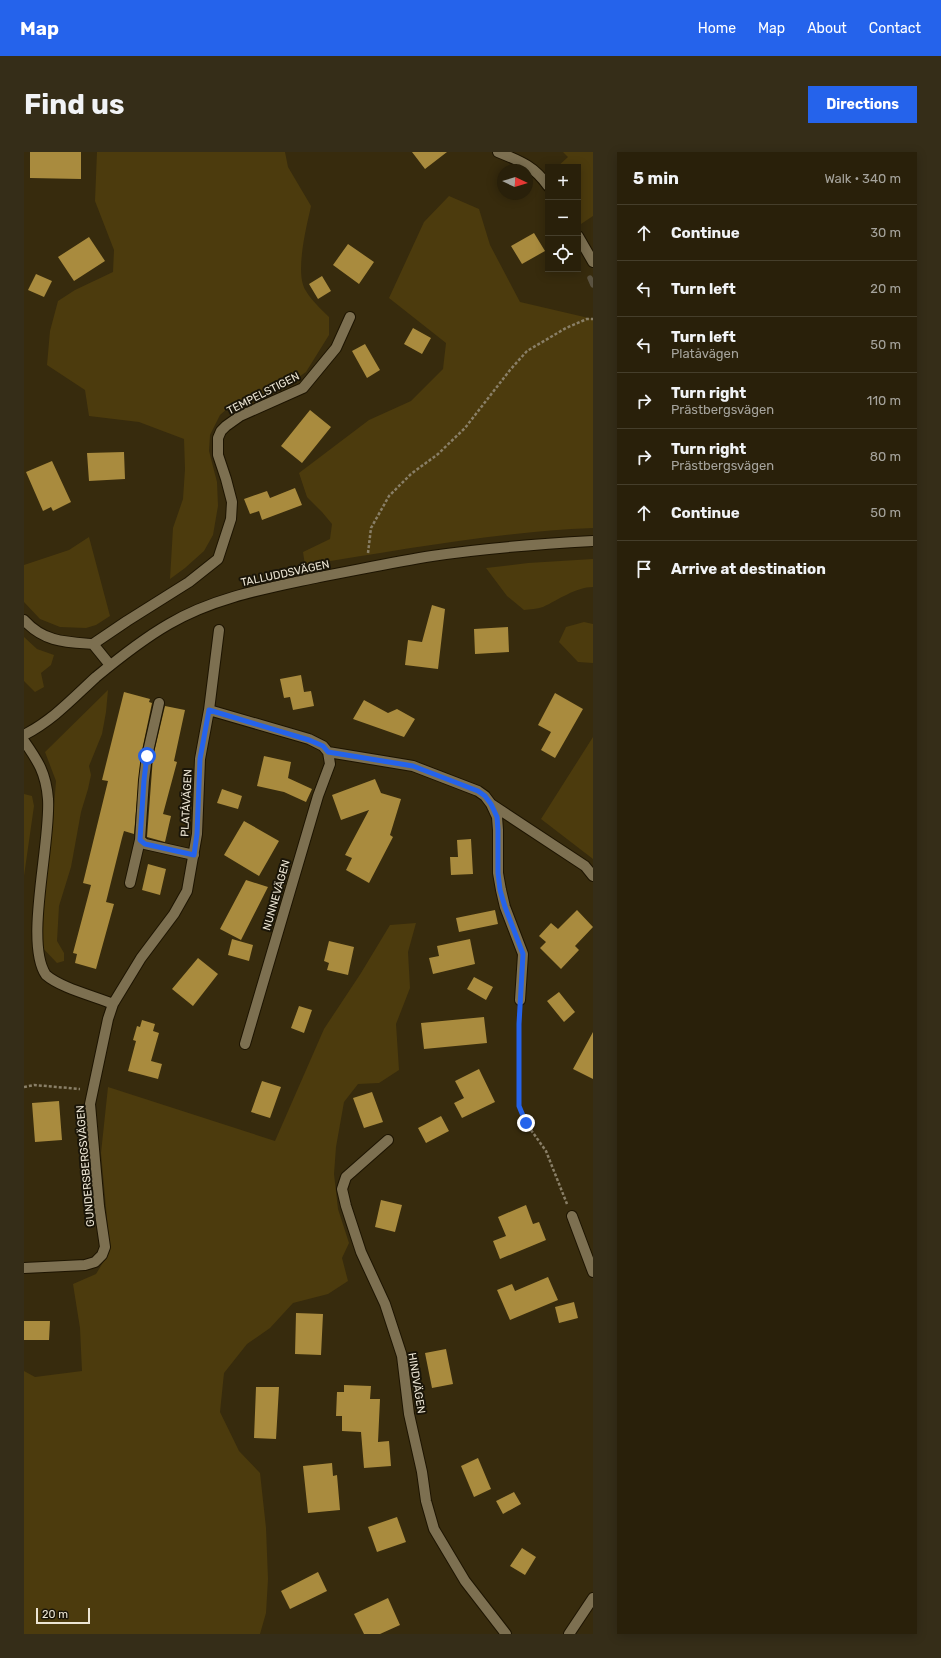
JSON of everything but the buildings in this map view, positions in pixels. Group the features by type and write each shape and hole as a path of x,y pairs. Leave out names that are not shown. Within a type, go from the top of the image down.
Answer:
{"street":[{"path":"498,152 533,168 545,182"},
{"path":"581,241 593,262"},
{"name":"TEMPELSTIGEN","path":"93,644 127,620 189,582 218,559 225,542 231,519 232,502 218,455 218,438 221,432 226,426 240,416 303,388 336,348 350,317"},
{"name":"TALLUDDSVÄGEN","path":"24,736 64,709 110,665 136,646 169,624 210,605 255,590 432,556 501,548 593,541"},
{"path":"24,620 36,632 50,639 93,644 110,665"},
{"name":"PLATÅVÄGEN","path":"113,1004 141,958 174,914 187,891 197,834 200,759 209,710 219,630"},
{"path":"130,884 140,840 147,756 159,703"},
{"path":"209,710 309,740 323,746 328,752 413,766 478,791 485,796 491,804 497,817 498,873 500,890 523,954 520,1000"},
{"path":"24,741 41,766 46,781 48,799 48,821 31,907 29,935 31,948 39,967 45,975 58,982 113,1004"},
{"name":"NUNNEVÄGEN","path":"245,1044 318,796 330,764 328,752"},
{"path":"491,804 585,866 593,876"},
{"path":"140,840 145,844 194,855"},
{"name":"GUNDERSBERGSVÄGEN","path":"24,1268 85,1265 95,1262 104,1251 105,1247 99,1206 90,1104 108,1019 113,1004"},
{"name":"HINDVÄGEN","path":"388,1140 346,1177 342,1189 346,1206 361,1252 385,1304 402,1356 409,1414 422,1472 426,1501 434,1529 465,1581 506,1634"},
{"path":"572,1216 593,1272"},
{"path":"569,1634 593,1598"}],"path":[{"path":"368,558 371,528 390,496 411,474 438,454 465,428 510,370 527,351 566,328 587,319 593,319"},
{"path":"520,1000 519,1106 526,1123 546,1151 572,1216"},
{"path":"24,1087 34,1085 92,1090"}],"shaded area":[{"path":"97,152 285,152 288,167 311,206 302,249 301,273 306,291 314,302 329,317 329,335 306,372 290,383 229,407 220,415 210,435 209,451 217,482 218,506 213,535 204,551 170,579 173,528 183,499 185,469 184,439 139,422 89,416 85,390 47,365 50,331 58,301 75,290 113,272 114,250 95,201"},
{"path":"563,152 593,152 593,216 581,224 581,164 560,164 568,157"},
{"path":"449,196 479,209 490,245 520,302 593,319 593,528 520,533 305,565 303,552 330,539 332,524 307,497 299,473 369,420 411,401 443,369 446,343 389,298 424,222"},
{"path":"89,537 110,616 96,625 86,628 60,627 40,619 24,602 24,565 69,550"},
{"path":"593,559 593,587 574,591 536,609 524,610 507,596 486,568 528,563"},
{"path":"584,622 593,624 593,663 578,662 559,642 566,627"},
{"path":"24,637 37,649 54,655 51,665 41,673 44,687 35,692 24,681"},
{"path":"108,690 102,734 89,766 91,775 88,789 81,812 71,867 59,906 57,941 64,953 64,961 57,963 37,942 53,820 56,781 45,752"},
{"path":"593,737 593,859 541,819"},
{"path":"24,794 32,796 34,806 24,876"},
{"path":"416,923 408,952 410,988 396,1024 399,1070 379,1083 358,1084 344,1102 336,1147 334,1174 338,1209 349,1243 342,1258 348,1281 328,1294 293,1303 270,1328 247,1344 224,1373 220,1412 239,1451 260,1473 266,1528 268,1579 266,1613 260,1634 24,1634 24,1371 35,1377 82,1371 80,1328 73,1284 96,1274 110,1251 101,1153 108,1087 275,1141 324,1029 361,973 390,925"}],"waterway":[{"path":"590,278 593,285"}],"route":[{"path":"147,756 140,840 145,844 194,855 197,834 200,759 209,710 309,740 323,746 328,752 362,758 386,760 413,766 462,783 485,796 491,804 497,817 498,873 500,890 523,954 519,1024 519,1106 526,1123"}]}
